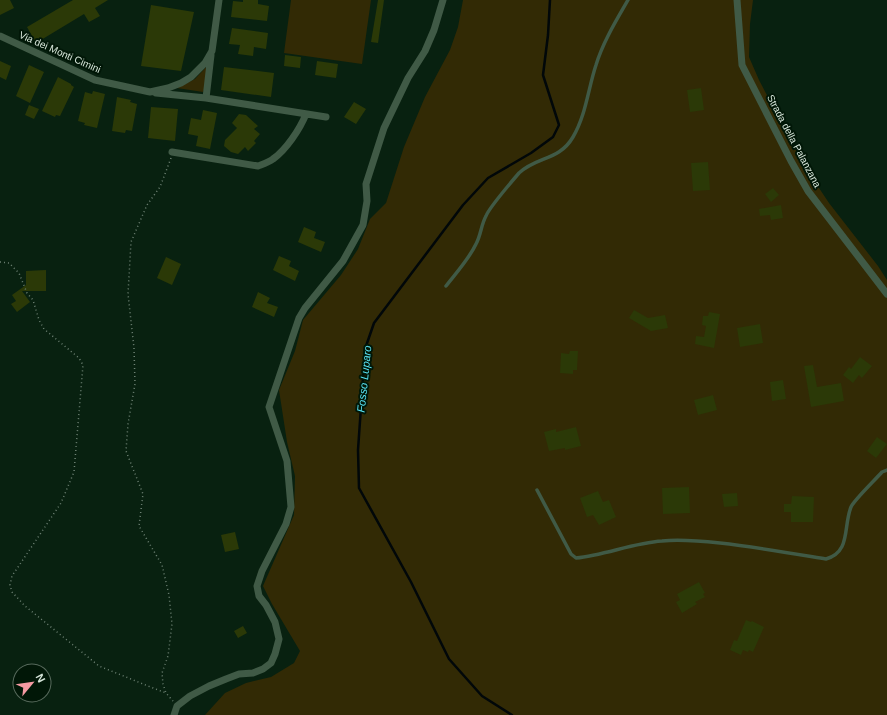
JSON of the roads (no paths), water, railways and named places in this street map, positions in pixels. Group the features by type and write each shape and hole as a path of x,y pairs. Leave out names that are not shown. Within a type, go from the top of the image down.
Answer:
{"street":[{"name":"Via dei Monti Cimini","path":"0,36 95,80 150,92 181,83 191,77 205,63 212,51 219,0"},
{"path":"174,715 177,706 190,696 209,686 239,674 253,673 271,663 275,654 279,639 275,622 266,605 259,596 257,586 262,571 286,524 291,507 287,461 269,407 299,318 305,308 343,261 363,225 367,201 366,184 384,128 408,78 425,51 434,30 443,0"},
{"name":"Strada della Palanzana","path":"737,0 742,65 787,155 808,191 887,294"},
{"path":"206,98 212,51"},
{"path":"150,92 206,98 326,117"},
{"path":"172,152 258,166 282,153 303,123 306,114"}],"lane":[{"path":"446,286 476,245 486,214 519,173 529,166 559,153 572,139 580,125 596,64 611,31 628,0"},
{"path":"537,490 570,554 576,558 587,557 628,546 662,541 693,540 826,559 839,553 843,545 852,506 882,472 887,470"}],"waterway":[{"name":"Fosso Luparo","path":"512,715 482,696 449,659 411,582 359,488 358,450 365,349 374,323 463,205 488,178 531,153 553,137 559,125 543,75 548,35 550,0"}]}
